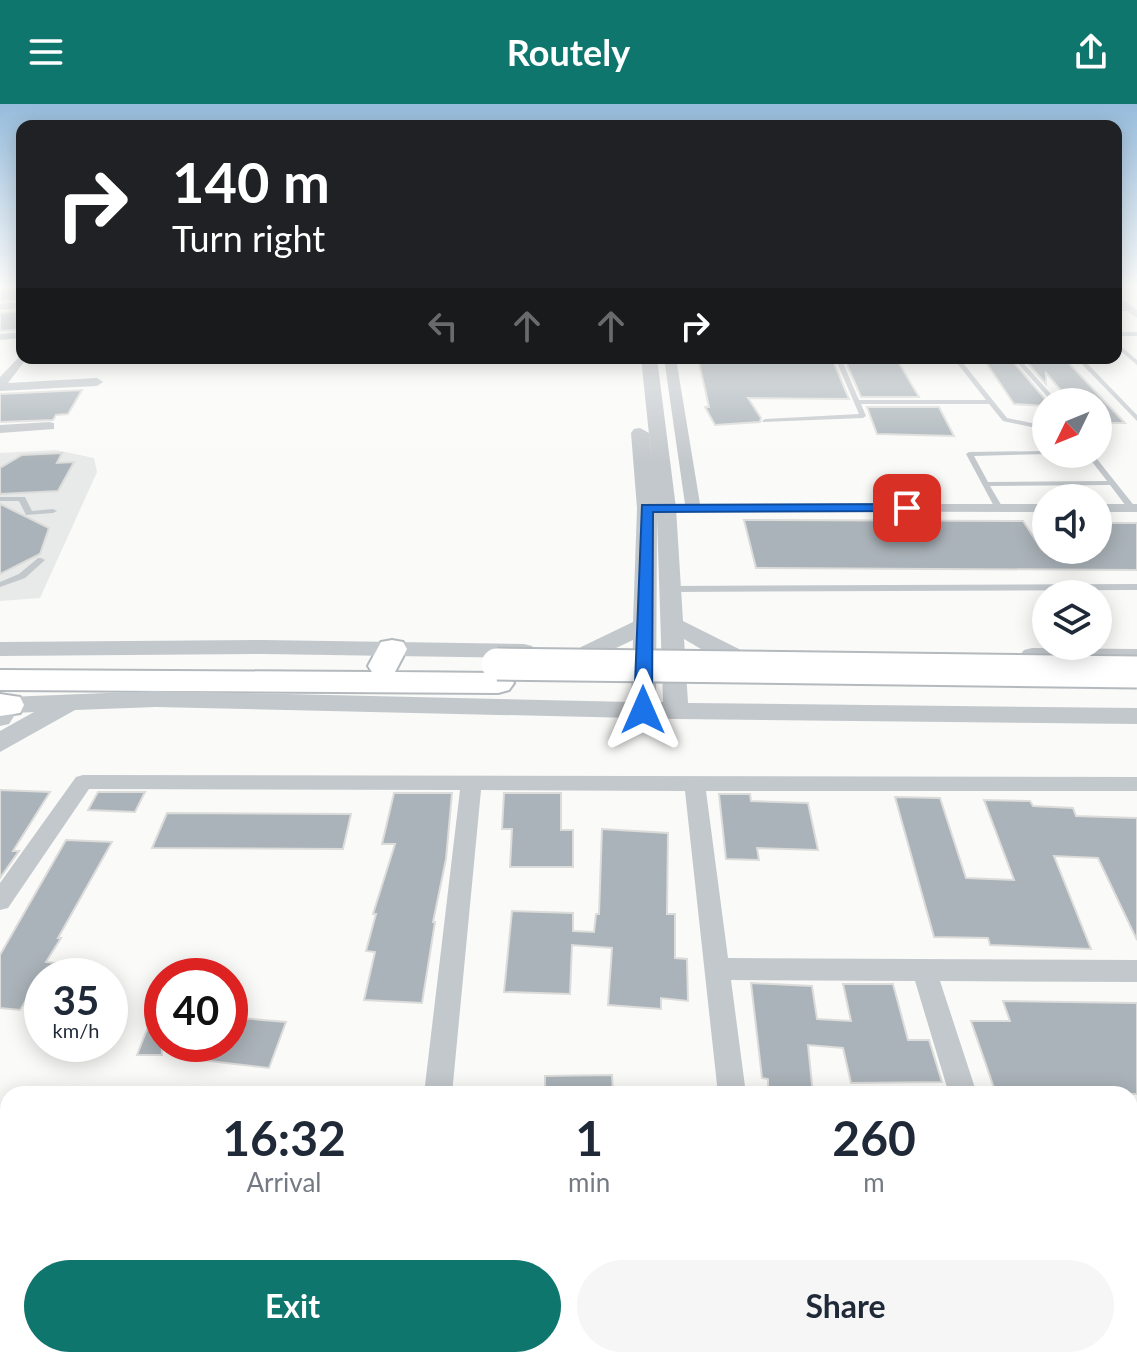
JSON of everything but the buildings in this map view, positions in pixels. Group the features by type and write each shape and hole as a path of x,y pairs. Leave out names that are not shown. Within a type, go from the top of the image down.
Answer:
{"highway":[{"path":"0,663 388,657 497,674 1137,692"},
{"path":"2,702 497,674 1137,672"}],"street":[{"path":"0,386 17,364"},
{"path":"635,364 674,625 672,653 676,711"},
{"path":"643,710 643,653 656,508 649,364"},
{"path":"671,364 693,508"},
{"path":"0,386 97,382"},
{"path":"0,429 49,426"},
{"path":"656,508 1032,508"},
{"path":"1112,508 1134,508"},
{"path":"589,652 645,625"},
{"path":"674,625 731,654"},
{"path":"0,649 388,657 589,652 1137,656"},
{"path":"2,702 156,699 676,711 1137,716"},
{"path":"0,743 70,702"},
{"path":"0,901 83,782 1137,784"},
{"path":"439,1086 471,783"},
{"path":"695,784 731,1086"},
{"path":"717,969 1137,971"},
{"path":"924,970 960,1086"}],"lane":[{"path":"1122,349 1137,363"},
{"path":"765,421 863,416 841,364"},
{"path":"961,364 1005,420 1032,425"},
{"path":"1021,364 1043,388"},
{"path":"1085,364 1137,419"},
{"path":"859,402 991,402"},
{"path":"999,508 969,454 1032,453"},
{"path":"1100,468 1134,508"},
{"path":"985,484 1112,483"},
{"path":"0,499 22,499 29,513 53,511"},
{"path":"0,585 22,576 41,560"},
{"path":"669,589 1137,587"}],"shaded area":[{"path":"56,450 94,458 97,472 40,598 0,601 0,453"}],"route":[{"path":"643,710 647,508 907,508"}]}
